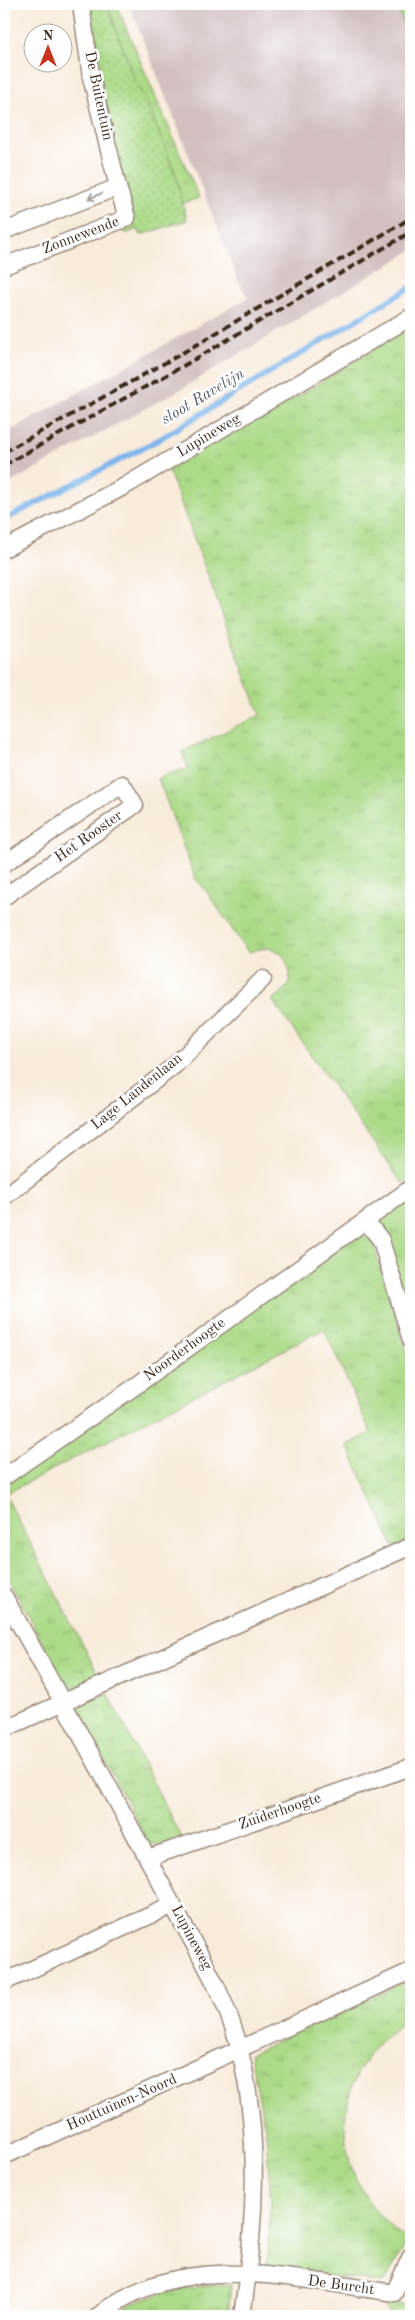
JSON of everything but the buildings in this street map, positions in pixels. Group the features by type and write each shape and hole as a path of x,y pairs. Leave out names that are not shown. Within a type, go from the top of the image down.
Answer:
{"street":[{"name":"De Buitentuin","path":"81,4 91,77 118,187"},
{"path":"4,231 118,187"},
{"name":"Zonnewende","path":"4,266 126,218 118,187"},
{"name":"Lupineweg","path":"4,550 125,486 411,316"},
{"name":"Het Rooster","path":"4,864 122,784 135,804 4,897"},
{"name":"Lage Landenlaan","path":"4,1197 174,1066 263,979"},
{"name":"Noorderhoogte","path":"4,1477 130,1390 411,1188"},
{"path":"366,1220 381,1240 411,1340"},
{"path":"4,1729 411,1546"},
{"name":"Lupineweg","path":"4,1596 64,1702 213,1979 240,2050 249,2100 255,2198 242,2316"},
{"name":"Zuiderhoogte","path":"148,1858 411,1767"},
{"path":"4,1982 173,1905"},
{"path":"240,2050 411,1971"},
{"name":"Houttuinen-Noord","path":"4,2156 240,2050"},
{"name":"De Burcht","path":"248,2273 394,2293 411,2256"},
{"path":"98,2316 131,2294 180,2278 248,2273"}],"shaded area":[{"path":"129,4 411,4 411,251 183,388 4,486 4,434 248,298 238,280"}],"green space":[{"path":"89,4 105,4 111,15 137,87 144,96 175,173 187,220 141,235 138,229 127,233 118,230 134,219 106,119"},
{"path":"90,4 116,4 199,198 135,219"},
{"path":"397,4 411,4 411,47"},
{"path":"411,326 411,1178 402,1183 272,1000 284,990 290,978 289,969 283,956 280,952 269,948 248,952 195,878 158,778 188,769 182,752 260,715 167,466 297,397"},
{"path":"411,1198 411,1319 380,1219"},
{"path":"356,1236 365,1237 373,1243 411,1365 411,1540 394,1548 347,1445 371,1433 324,1329 5,1494 99,1676 68,1690 4,1571 4,1494 16,1474"},
{"path":"108,1693 181,1838 164,1844 149,1844 77,1707"},
{"path":"411,1979 411,2018 382,2040 361,2067 349,2096 345,2127 349,2158 361,2189 381,2216 408,2240 384,2283 266,2268 271,2203 266,2133 250,2054"},
{"path":"231,2284 228,2316 113,2316 138,2301 153,2296 185,2289"},
{"path":"383,2300 411,2306 411,2316 390,2316"}],"waterway":[{"name":"sloot Ravelijn","path":"4,520 158,440 411,287"}],"railway":[{"path":"4,452 172,359 411,218"},
{"path":"4,465 183,366 411,232"}]}
